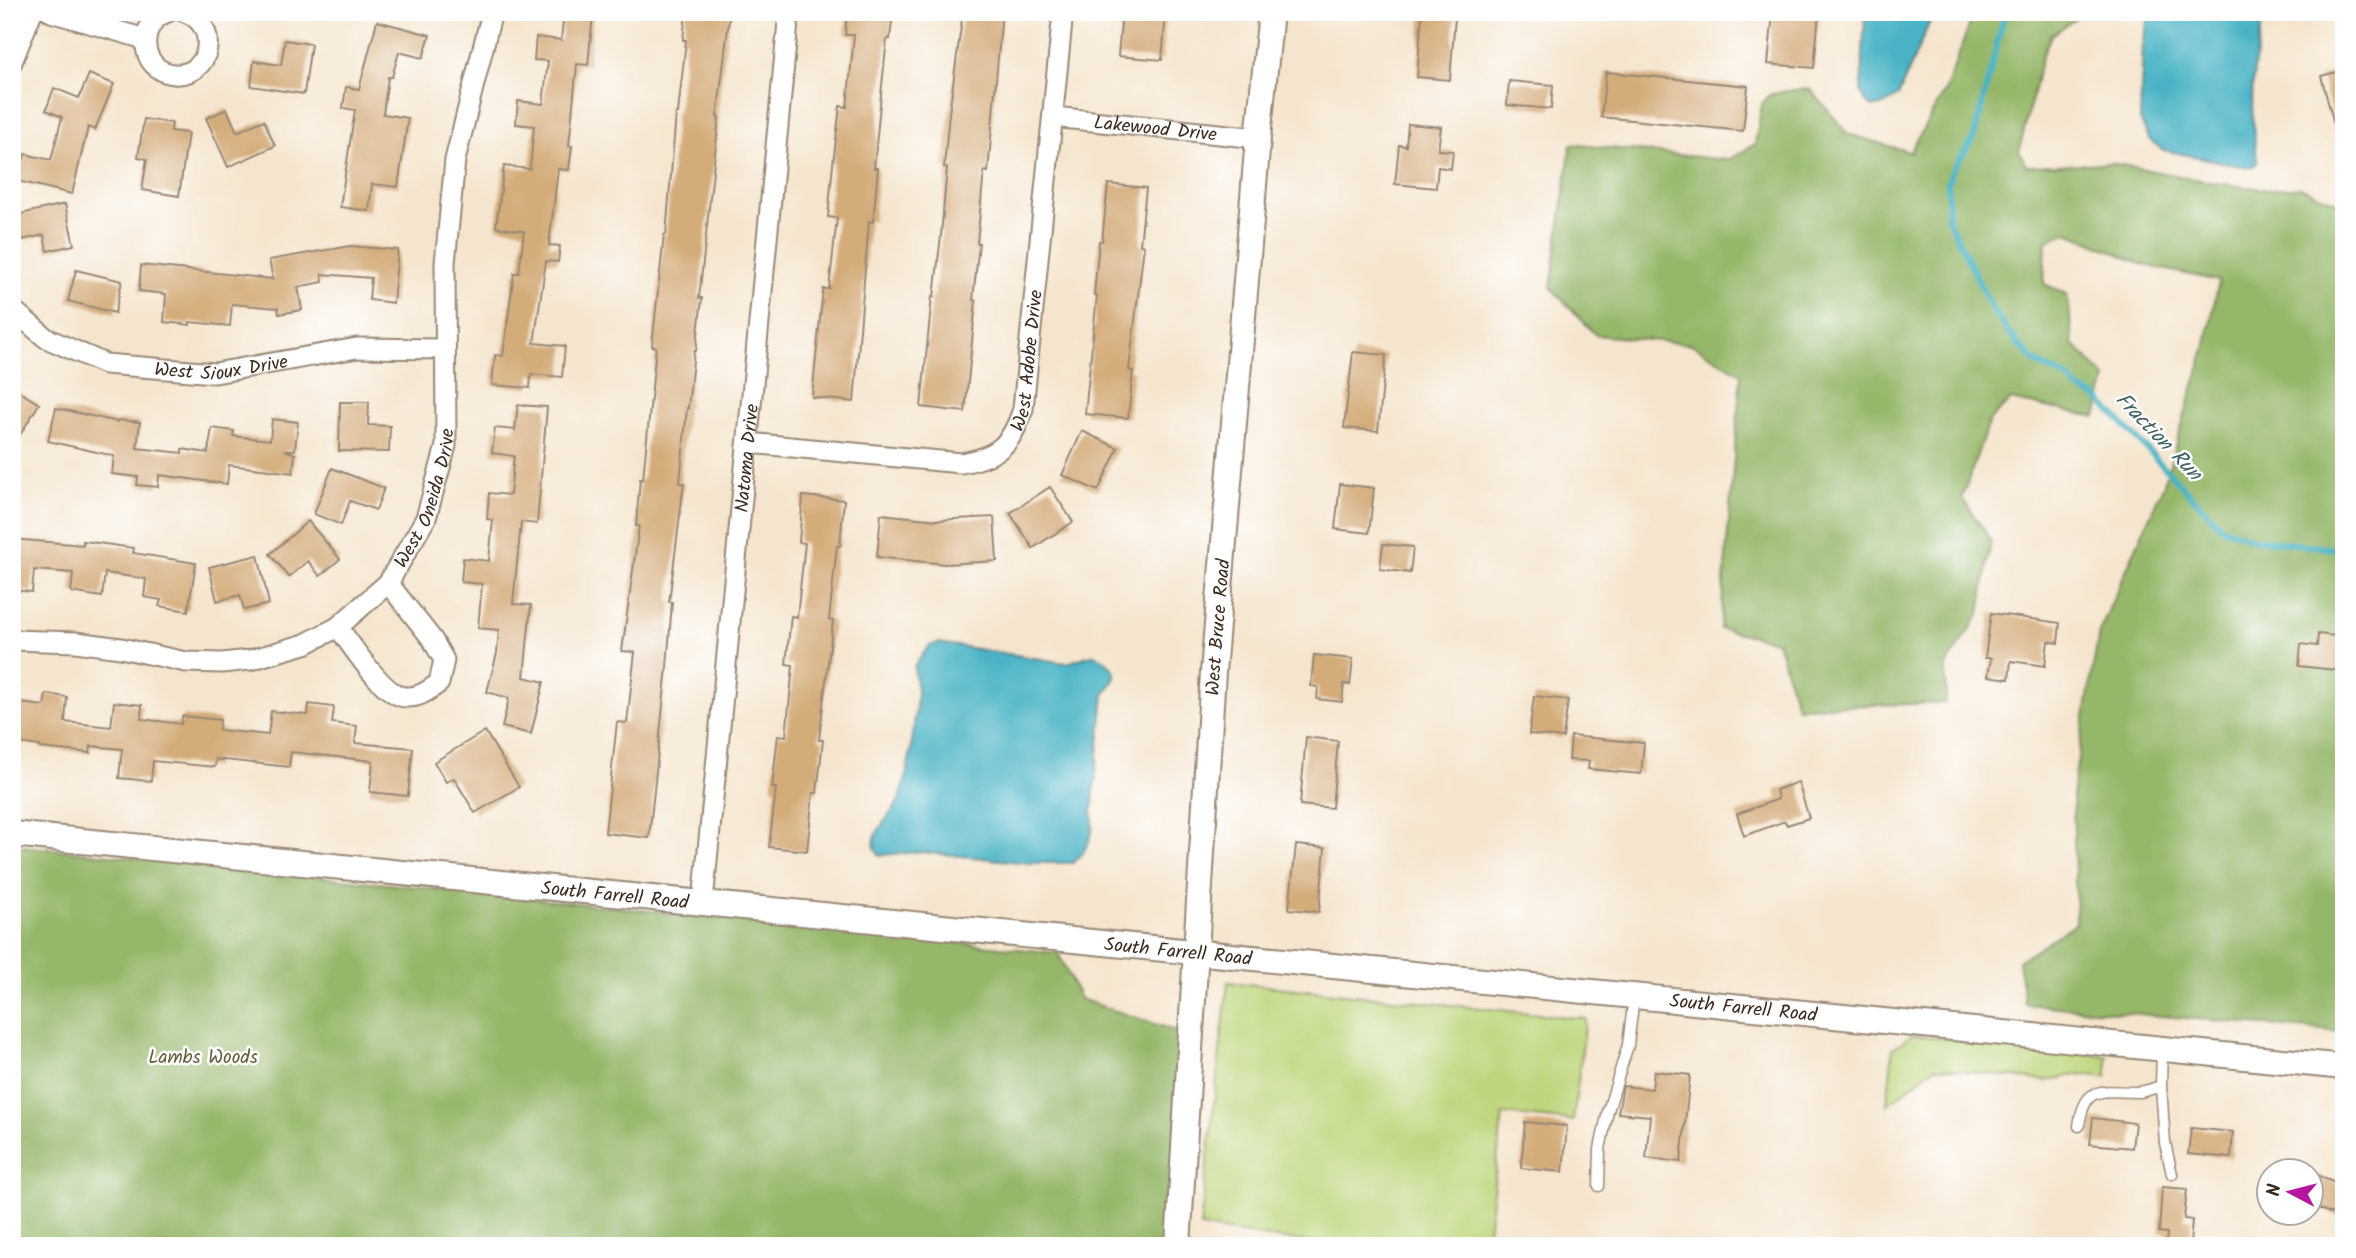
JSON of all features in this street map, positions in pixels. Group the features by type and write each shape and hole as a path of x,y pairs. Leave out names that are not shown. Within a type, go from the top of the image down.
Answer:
{"street":[{"path":"12,62 32,12"},
{"path":"51,12 145,39"},
{"path":"168,12 154,20 145,39 150,60 166,73 186,73 203,61 208,41 206,31 201,22 185,12"},
{"name":"West Oneida Drive","path":"12,640 76,642 121,648 186,662 222,663 250,660 305,644 338,627 388,583 426,519 446,446 445,263 455,160 492,12"},
{"name":"Natoma Drive","path":"703,902 789,12"},
{"name":"West Adobe Drive","path":"749,443 961,463 981,460 1009,441 1023,409 1063,12"},
{"name":"West Bruce Road","path":"1178,1246 1213,673 1270,12"},
{"name":"Lakewood Drive","path":"1053,117 1258,138"},
{"name":"West Sioux Drive","path":"12,309 46,338 105,364 215,373 357,348 444,349"},
{"path":"338,627 383,686 401,697 419,696 439,683 444,660 432,639 388,583"},
{"name":"South Farrell Road","path":"12,834 2344,1068"}],"lane":[{"path":"1599,1186 1600,1149 1608,1111 1628,1045 1634,997"},
{"path":"2162,1049 2161,1086 2165,1143 2172,1174"},
{"path":"2078,1126 2081,1108 2088,1098 2101,1091 2142,1092 2161,1086"}],"green space":[{"path":"1974,12 2081,12 2081,15 2051,35 2042,56 2019,151 2026,166 2112,163 2216,183 2270,190 2300,187 2344,205 2344,1032 2025,1004 2018,961 2076,923 2073,788 2099,632 2164,484 2205,349 2219,281 2144,265 2068,232 2046,241 2044,284 2067,294 2073,344 2106,378 2096,417 2010,400 1989,421 1962,498 1991,540 1980,614 1946,665 1946,703 1797,707 1777,641 1720,629 1741,374 1691,344 1596,335 1551,288 1571,144 1728,160 1755,144 1762,104 1769,95 1810,89 1848,134 1910,152 1946,89"},
{"name":"Lambs Woods","path":"12,845 1058,953 1080,999 1182,1033 1168,1246 12,1246"},
{"path":"1228,982 1586,1019 1573,1121 1503,1114 1486,1246 1333,1246 1200,1227"},
{"path":"1912,1035 2107,1056 2107,1077 2079,1074 2045,1081 1935,1067 1887,1105 1893,1048"}],"water":[{"path":"1865,12 1934,12 1898,96 1876,107 1867,103 1861,91"},
{"path":"2150,12 2266,12 2254,67 2252,105 2258,161 2254,166 2247,167 2163,150 2150,140 2140,120 2143,41"},
{"path":"939,643 1066,663 1093,655 1103,658 1115,672 1115,678 1104,695 1091,834 1073,863 1030,863 922,852 879,855 875,849 876,835 897,804 908,769 917,693 914,666 929,646"}],"building":[{"path":"564,12 593,15 588,65 577,64 569,170 558,169 549,245 560,246 558,262 546,261 534,343 565,346 562,377 531,374 530,388 492,385 495,355 503,356 514,273 519,273 524,231 496,227 504,166 530,169 534,126 516,124 518,101 543,104 548,61 534,60 536,37 561,40"},
{"path":"686,12 730,12 699,298 702,298 687,408 680,483 684,483 669,602 672,602 667,667 649,838 605,833 617,722 627,723 635,652 622,651 639,526 636,526 640,479 643,479 656,347 652,346 686,40 683,40"},
{"path":"847,12 893,12 890,39 887,39 880,104 874,168 878,168 873,222 869,221 854,402 812,397 823,289 829,289 837,218 828,217 833,164 840,106 847,107 854,35 845,35"},
{"path":"963,12 1002,12 988,172 984,171 977,243 973,300 976,301 965,412 921,407 941,235 949,113"},
{"path":"1122,12 1166,12 1162,60 1118,56"},
{"path":"1773,12 1819,12 1814,68 1768,64"},
{"path":"1422,14 1455,17 1450,80 1417,77"},
{"path":"377,21 430,35 423,58 399,52 392,77 388,77 383,114 408,118 398,187 372,184 369,211 340,207 355,110 343,108 346,87 359,89"},
{"path":"285,40 311,44 304,94 251,86 254,61 281,65"},
{"path":"2344,70 2344,138 2338,139 2321,76"},
{"path":"1606,72 1748,86 1743,131 1601,117"},
{"path":"89,74 114,84 95,130 88,127 72,194 18,181 25,154 51,160 62,117 46,110 54,88 79,98"},
{"path":"1509,81 1553,85 1551,109 1507,105"},
{"path":"227,109 237,132 264,120 275,146 228,167 206,118"},
{"path":"144,119 172,123 171,131 188,133 179,196 142,190 147,159 138,157"},
{"path":"1408,124 1441,127 1438,150 1453,151 1451,169 1438,167 1436,188 1395,184 1399,145 1406,146"},
{"path":"1108,184 1146,188 1140,245 1144,246 1129,370 1133,371 1128,418 1085,414 1097,295 1094,295 1099,241 1102,241"},
{"path":"65,204 74,245 47,251 44,235 22,240 16,215"},
{"path":"350,246 398,250 393,303 369,300 371,278 322,274 323,282 298,287 302,310 279,314 278,308 232,304 230,326 190,322 190,325 164,322 166,294 139,291 141,265 273,279 269,260"},
{"path":"76,270 122,281 115,313 68,301"},
{"path":"1353,352 1386,355 1378,431 1344,428"},
{"path":"12,387 39,404 12,448"},
{"path":"340,402 369,402 368,425 390,426 389,452 339,451"},
{"path":"518,405 547,407 537,524 521,522 513,604 531,605 524,677 544,682 531,734 502,727 509,698 487,692 497,653 499,630 478,628 482,584 461,582 463,558 489,561 493,520 487,519 489,493 510,495 514,456 492,453 495,428 515,430"},
{"path":"56,408 118,422 140,422 137,448 182,453 182,449 208,453 212,428 234,431 233,436 270,440 272,419 298,422 295,450 285,450 295,454 293,473 229,465 227,484 159,475 158,487 137,485 138,477 112,474 114,456 48,441"},
{"path":"1082,431 1118,448 1098,491 1062,475"},
{"path":"332,468 384,488 376,510 350,501 341,525 314,514"},
{"path":"1340,484 1374,488 1369,533 1335,529"},
{"path":"1050,487 1073,522 1033,548 1010,513"},
{"path":"803,496 844,500 829,620 833,621 819,740 823,740 817,793 813,793 807,851 769,847 776,788 772,788 778,735 786,736 793,665 786,664 791,616 797,617 805,543 799,542"},
{"path":"881,514 937,520 994,517 997,561 945,564 877,557"},
{"path":"308,521 340,559 320,576 308,561 289,577 270,554"},
{"path":"12,539 83,545 83,541 134,548 133,553 196,563 188,611 159,606 161,600 144,597 146,579 105,573 102,597 71,592 73,573 34,570 32,592 12,590"},
{"path":"1383,544 1413,547 1410,573 1380,569"},
{"path":"258,555 269,604 244,610 240,595 217,601 209,567"},
{"path":"1991,613 2060,623 2058,643 2048,641 2045,666 2011,661 2009,679 1988,676 1991,658 1985,658"},
{"path":"2318,634 2344,637 2344,671 2299,666 2301,644 2317,646"},
{"path":"1314,655 1353,659 1350,685 1344,684 1342,702 1317,699 1318,687 1311,686"},
{"path":"46,694 67,697 65,722 111,727 114,702 142,705 141,719 181,724 182,716 220,720 219,730 268,735 271,711 308,715 309,704 334,707 332,723 357,726 355,743 413,748 408,796 370,792 373,761 291,752 289,767 216,759 215,767 153,761 151,781 119,778 122,749 91,746 90,753 12,742 12,702 44,706"},
{"path":"1534,696 1568,700 1563,738 1529,734"},
{"path":"485,731 519,787 475,813 454,778 446,782 434,762"},
{"path":"1571,736 1644,743 1641,774 1588,769 1589,761 1569,760"},
{"path":"1306,737 1338,741 1332,808 1300,805"},
{"path":"1798,782 1809,818 1787,825 1785,821 1744,836 1737,814 1778,799 1776,790"},
{"path":"1296,845 1325,848 1319,912 1289,909"},
{"path":"1654,1071 1690,1075 1681,1162 1646,1158 1650,1116 1618,1113 1623,1086 1652,1089"},
{"path":"2093,1118 2135,1123 2132,1148 2090,1144"},
{"path":"1525,1122 1567,1126 1563,1172 1521,1168"},
{"path":"2191,1128 2233,1132 2231,1158 2188,1154"},
{"path":"2324,1178 2344,1187 2344,1219 2324,1211"},
{"path":"2162,1187 2187,1189 2184,1219 2192,1220 2190,1245 2166,1243 2167,1233 2159,1232"}],"waterway":[{"name":"Fraction Run","path":"2005,12 1974,137 1951,173 1948,184 1948,219 1994,313 2017,343 2038,364 2067,377 2077,388 2098,398 2222,528 2254,539 2344,550"}]}
